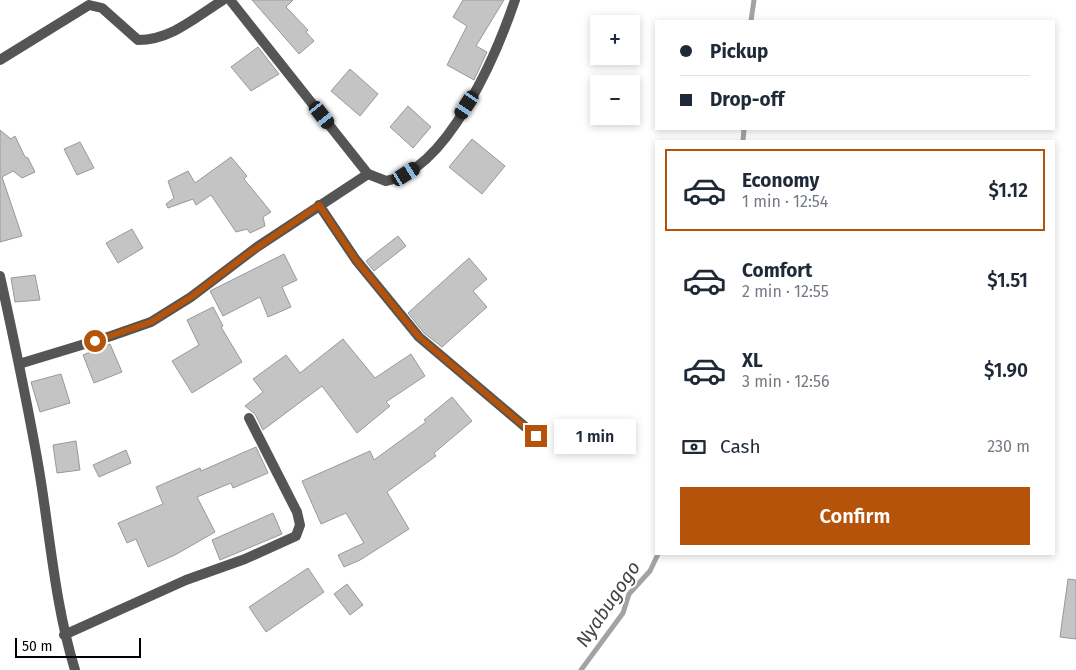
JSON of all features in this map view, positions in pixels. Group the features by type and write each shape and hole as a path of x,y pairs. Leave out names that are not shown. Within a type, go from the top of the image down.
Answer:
{"street":[{"path":"0,60 89,5 102,8 138,40 152,40 173,32 223,0"},
{"path":"230,0 368,174 386,181 406,174 420,165 448,134 476,90 507,24 515,0"},
{"path":"19,364 151,322 191,297 243,257 319,205 368,174"},
{"path":"319,205 356,260 419,337 536,436"},
{"path":"0,276 41,482 52,570 64,635 75,670"},
{"path":"64,635 186,580 245,559 296,536 300,525 297,512 249,418"}],"building":[{"path":"252,0 293,0 286,7 308,30 306,32 314,41 299,54"},
{"path":"463,0 504,0 476,46 487,52 474,80 447,65 467,26 453,17"},
{"path":"258,47 279,74 251,91 231,67"},
{"path":"350,69 378,94 360,116 331,91"},
{"path":"408,106 431,127 413,148 390,127"},
{"path":"0,130 11,139 15,136 35,172 22,178 13,171 2,177 22,236 0,242"},
{"path":"472,139 505,166 482,194 449,167"},
{"path":"80,142 94,168 77,175 64,149"},
{"path":"231,157 247,176 244,179 271,212 263,217 265,226 250,233 247,229 236,232 211,195 196,205 193,199 168,208 166,204 174,198 168,181 188,171 195,183"},
{"path":"132,229 143,248 118,263 106,243"},
{"path":"398,236 406,246 374,271 366,261"},
{"path":"284,254 297,280 282,287 291,307 268,317 260,297 223,316 210,291"},
{"path":"469,258 487,279 473,291 487,307 442,347 424,333 408,313"},
{"path":"35,275 40,300 15,302 11,278"},
{"path":"213,307 223,326 221,327 242,362 192,393 172,361 199,345 187,320"},
{"path":"343,339 375,378 411,354 425,376 386,402 390,406 357,433 322,386 263,430 255,414 245,406 263,392 253,379 286,355 300,373"},
{"path":"110,344 122,372 94,383 83,355"},
{"path":"61,374 70,403 40,412 31,382"},
{"path":"452,397 472,421 434,453 436,456 387,492 409,529 360,560 344,567 338,555 364,543 346,513 321,524 302,481 370,451 374,460 426,422 424,420"},
{"path":"76,441 80,470 57,473 53,445"},
{"path":"256,447 268,473 233,488 231,483 197,497 215,532 175,555 148,567 136,539 127,543 118,523 163,504 156,487 200,468 201,471"},
{"path":"126,450 131,463 99,477 93,465"},
{"path":"273,513 282,534 220,560 212,540"},
{"path":"308,568 324,592 266,632 249,607"},
{"path":"1068,579 1076,580 1076,639 1060,637"},
{"path":"347,584 363,605 350,615 334,594"}],"waterway":[{"name":"Nyabugogo","path":"751,20 754,0"},
{"name":"Nyabugogo","path":"743,140 744,130"},
{"name":"Nyabugogo","path":"581,670 623,613 629,594 650,571 658,555"}],"route":[{"path":"95,341 151,322 191,297 222,272 319,205 356,260 419,337 536,436"}]}
